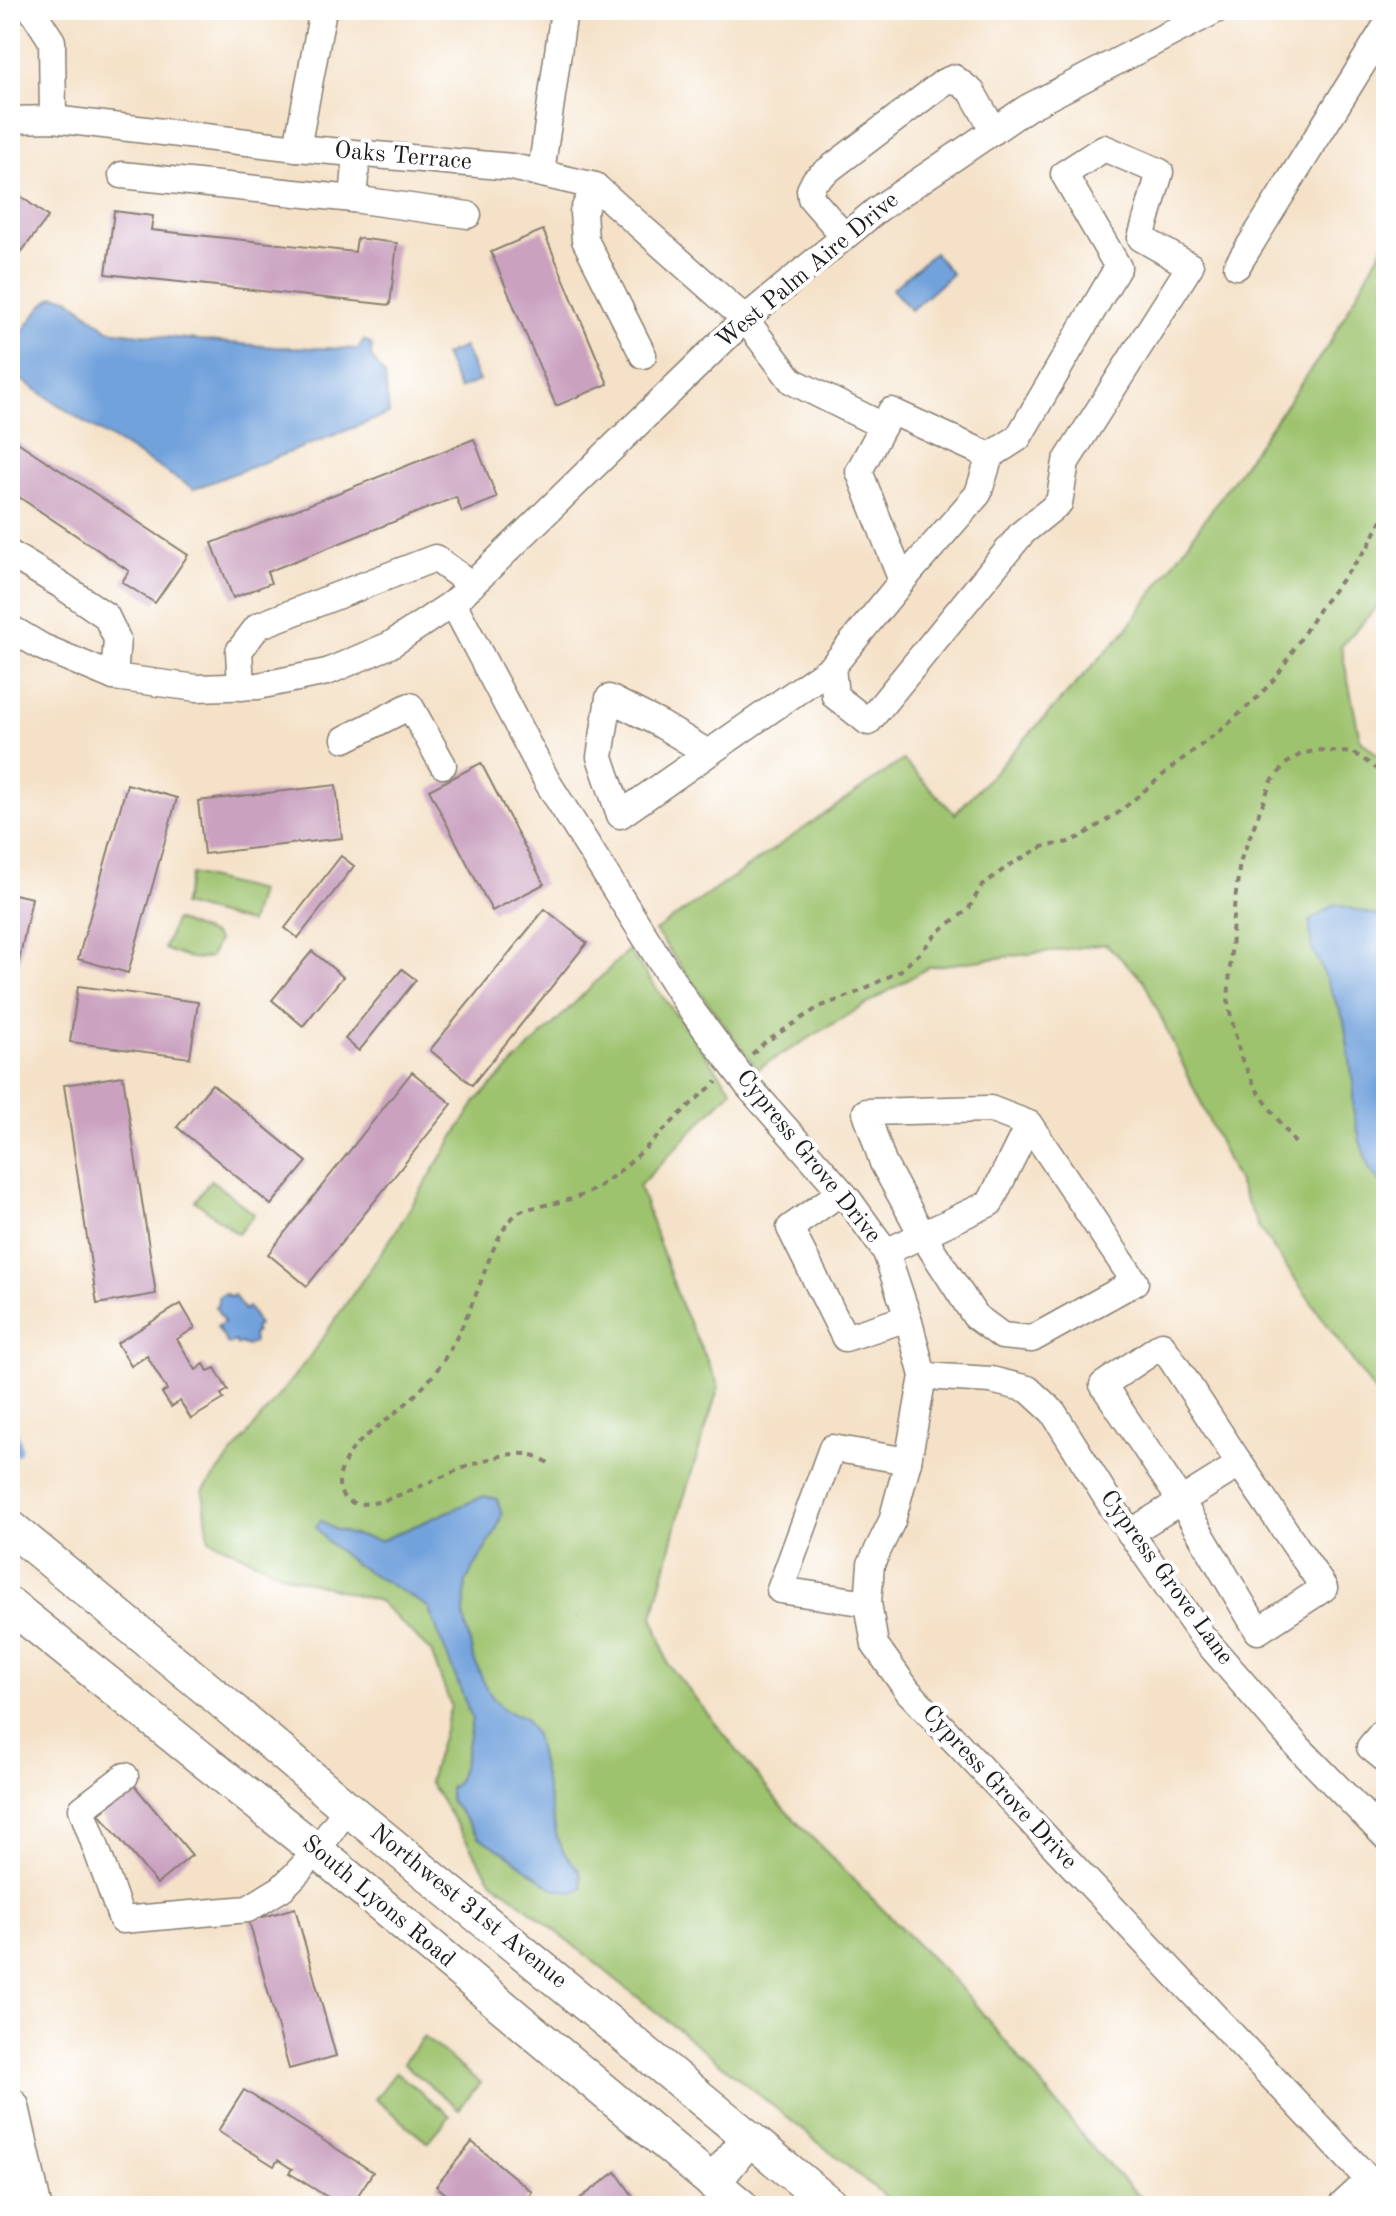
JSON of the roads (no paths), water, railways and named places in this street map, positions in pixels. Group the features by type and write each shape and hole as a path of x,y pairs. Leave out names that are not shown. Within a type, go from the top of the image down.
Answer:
{"highway":[{"path":"10,2107 32,2206"}],"main road":[{"name":"Northwest 31st Avenue","path":"10,1527 832,2206"},
{"name":"South Lyons Road","path":"10,1605 317,1851 741,2206"},
{"path":"713,2183 749,2138"}],"street":[{"path":"32,10 52,41 53,119"},
{"path":"297,148 323,10"},
{"path":"541,173 564,10"},
{"name":"West Palm Aire Drive","path":"10,628 42,647 114,677 197,688 258,686 327,672 390,645 453,603 745,319 878,209 1027,108 1216,10"},
{"path":"1237,266 1386,26"},
{"path":"844,236 811,198 810,190 815,180 944,82 954,78 972,92 994,131"},
{"name":"Oaks Terrace","path":"10,120 53,119 297,148 512,167 595,186 745,319 792,381 883,426"},
{"path":"708,753 609,698 600,757 620,815 832,667 978,494 990,456 1018,438 1118,267 1141,238 1160,172 1104,148 1064,174 1118,267"},
{"path":"353,199 357,154"},
{"path":"122,175 353,199 468,215"},
{"path":"595,186 583,212 585,240 643,355"},
{"path":"832,667 835,696 868,722 1022,533 1059,503 1066,462 1190,266 1141,238"},
{"path":"902,581 859,471 891,411 990,456"},
{"path":"10,554 106,616 117,639 114,677"},
{"path":"241,687 239,651 258,626 435,558 472,585"},
{"name":"Cypress Grove Drive","path":"453,603 548,783 690,1008 735,1068 841,1192 886,1252 923,1376 908,1461 892,1521 871,1564 868,1603 875,1645 908,1691 1377,2189"},
{"path":"345,739 410,706 443,765"},
{"path":"990,1109 1029,1124 1135,1282 1032,1339 1002,1336 975,1316 923,1236 883,1163 866,1112 990,1109"},
{"path":"886,1252 990,1203 1029,1124"},
{"path":"841,1192 790,1228 845,1338 908,1318"},
{"path":"1162,1345 1240,1464 1324,1588 1258,1631 1181,1501 1103,1385 1162,1345"},
{"name":"Cypress Grove Lane","path":"923,1376 991,1380 1028,1389 1053,1412 1130,1533 1202,1636 1298,1747 1386,1837"},
{"path":"868,1603 780,1590 832,1448 908,1461"},
{"path":"1130,1533 1240,1464"},
{"path":"1386,1728 1370,1747 1386,1760"},
{"path":"125,1776 82,1809 122,1920 248,1909 282,1888 317,1851 347,1808"},
{"path":"1341,2206 1377,2189"}],"water":[{"path":"934,253 952,274 911,310 892,289"},
{"path":"54,296 69,298 108,330 274,347 358,349 364,340 372,345 371,356 385,376 389,414 194,489 84,422 10,372 10,347 43,305"},
{"path":"464,347 479,381 459,389 444,355"},
{"path":"1335,904 1386,918 1386,1189 1369,1168 1360,1141 1353,1110 1353,1082 1344,1020 1311,945 1310,921"},
{"path":"225,1293 231,1297 234,1295 244,1310 248,1307 259,1325 254,1328 254,1342 247,1346 237,1345 235,1341 228,1345 217,1327 224,1322 215,1306 218,1305 218,1297"},
{"path":"484,1496 497,1499 502,1514 496,1531 466,1581 464,1616 473,1657 487,1690 503,1710 524,1718 535,1735 557,1837 564,1853 580,1871 583,1889 573,1893 553,1888 479,1837 450,1800 450,1788 457,1783 465,1757 472,1719 428,1607 353,1563 316,1527 320,1520 334,1529 380,1541"}],"waterway":[{"path":"10,1439 12,1447"}]}
